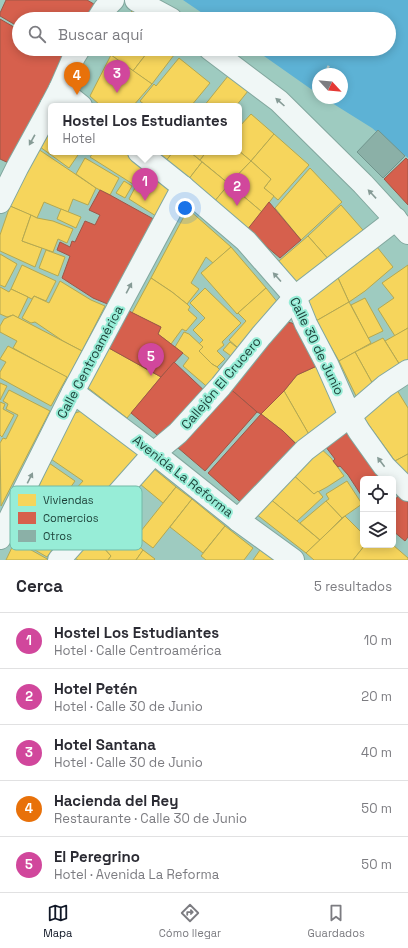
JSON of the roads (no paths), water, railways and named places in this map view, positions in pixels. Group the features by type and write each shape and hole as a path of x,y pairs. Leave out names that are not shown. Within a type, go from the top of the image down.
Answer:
{"street":[{"path":"102,12 112,0"},
{"path":"136,0 157,12"},
{"path":"68,103 54,100 75,56"},
{"path":"219,56 279,101 363,184 402,226"},
{"path":"0,202 48,111"},
{"name":"Calle 30 de Junio","path":"142,155 183,187 246,241 295,297 306,324 327,364 350,416 384,466 408,490"},
{"name":"Calle Centroamérica","path":"26,486 74,392 183,187"},
{"name":"Callejón El Crucero","path":"125,486 154,453 178,433 221,386 261,336 295,297 402,226"},
{"path":"238,520 305,450 350,416 385,386 408,371"},
{"name":"Avenida La Reforma","path":"74,392 238,520 292,560"},
{"name":"Calle Centroamérica","path":"0,538 10,518"},
{"name":"Callejón El Crucero","path":"60,560 69,550"}],"water":[{"path":"183,0 408,0 408,158 372,128 334,104 348,104 348,68 312,68 312,90 264,56 396,56 396,12 201,12"}],"place":[{"name":"Hotel Santana","path":"117,93"},
{"name":"Hacienda del Rey","path":"77,95"},
{"name":"Hostel Los Estudiantes","path":"145,201"},
{"name":"Hotel Petén","path":"237,206"},
{"name":"El Peregrino","path":"151,376"}]}
